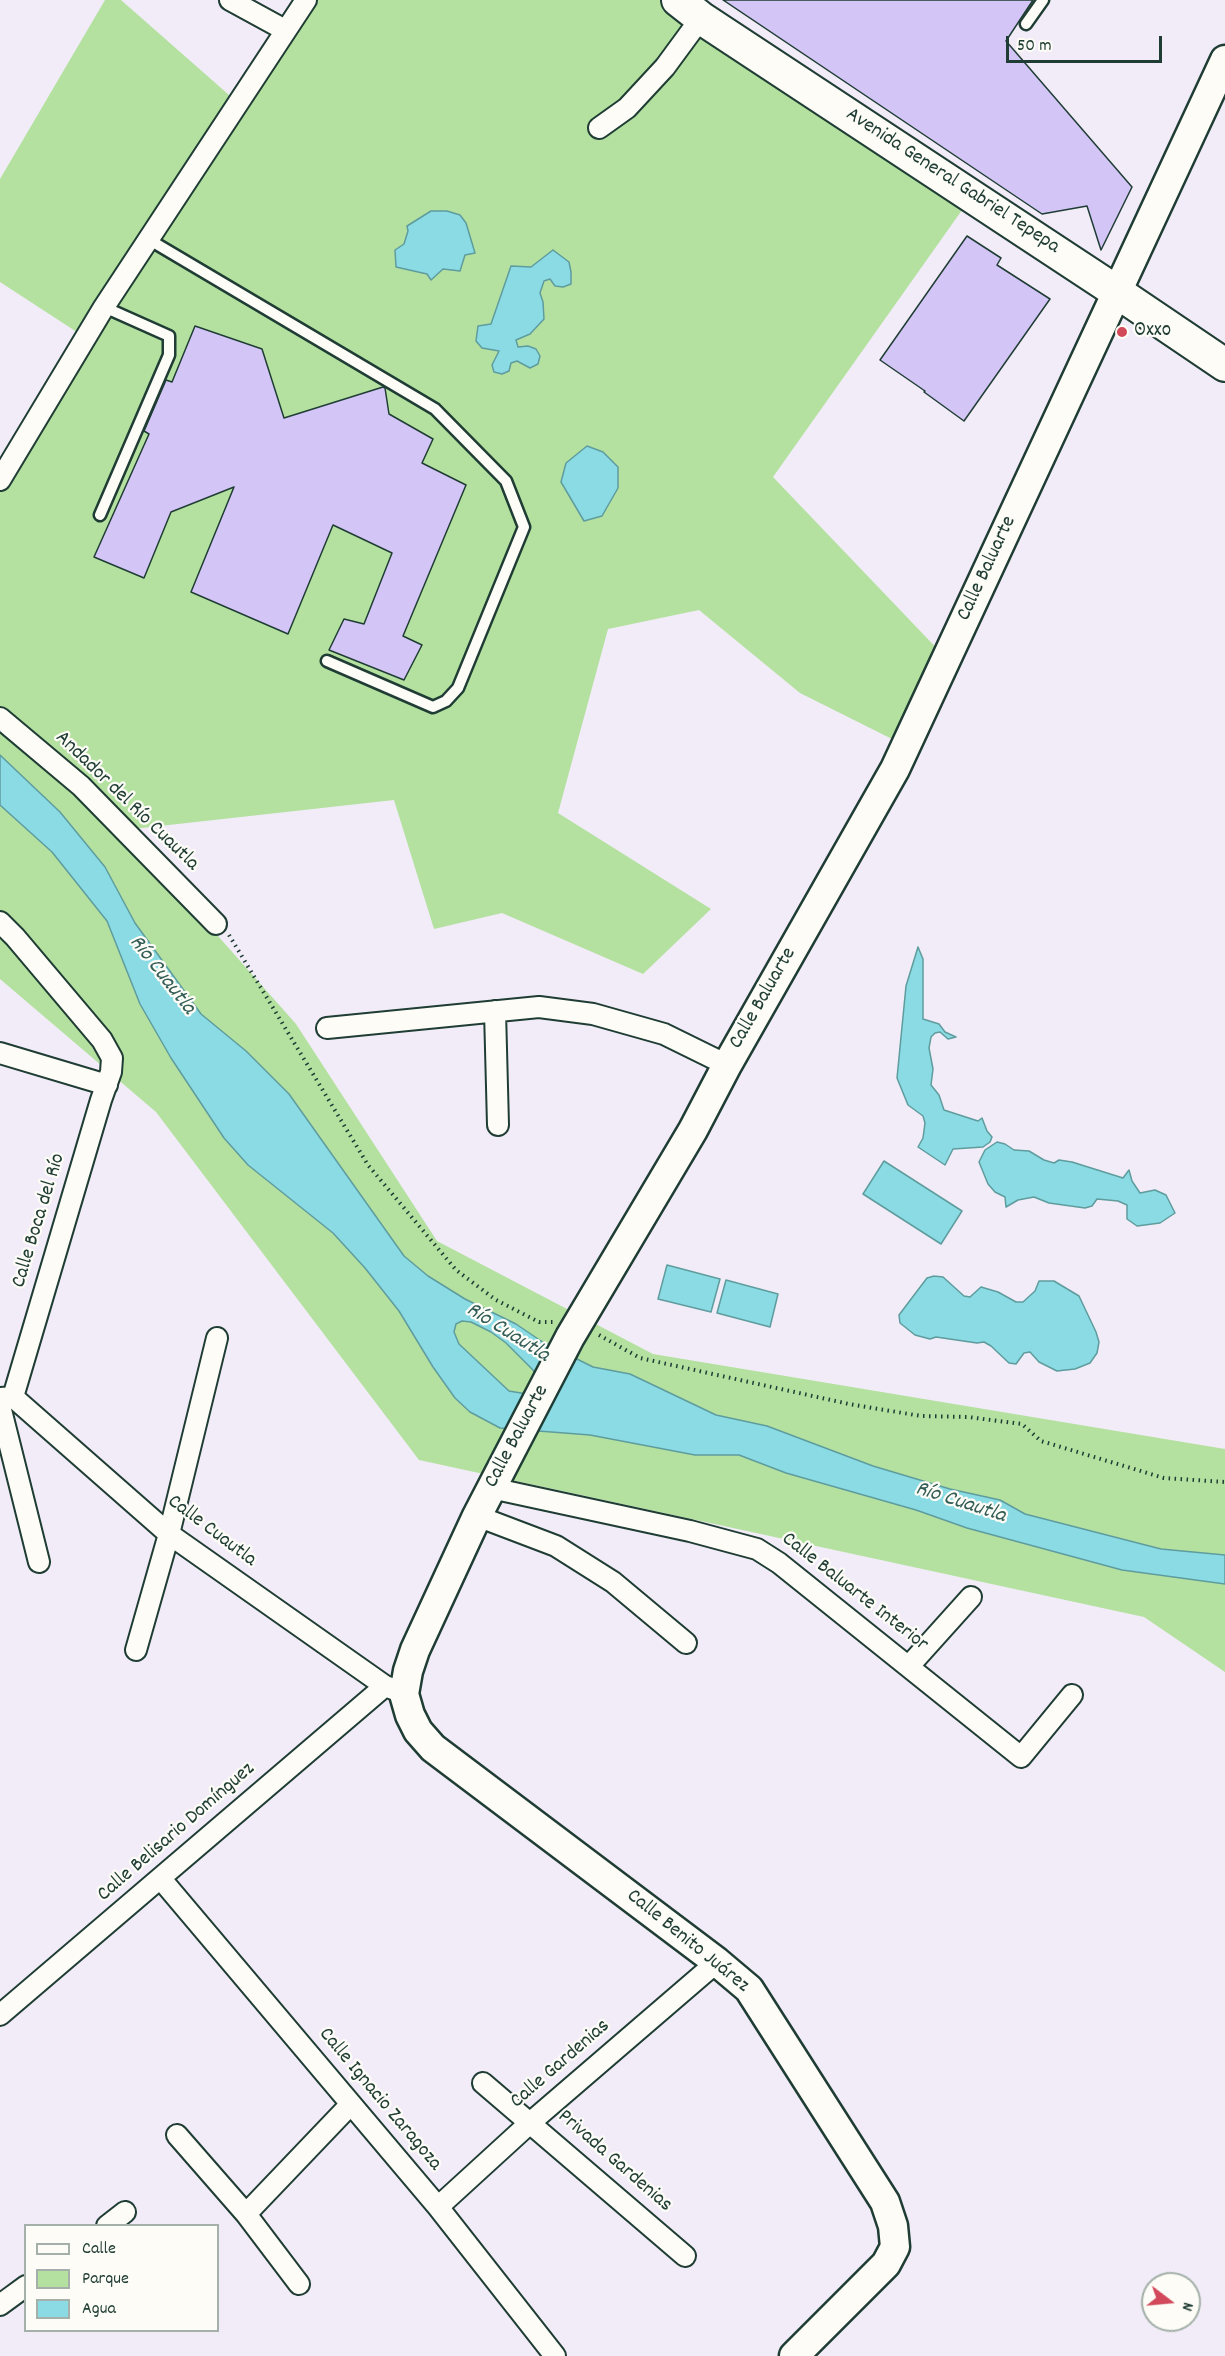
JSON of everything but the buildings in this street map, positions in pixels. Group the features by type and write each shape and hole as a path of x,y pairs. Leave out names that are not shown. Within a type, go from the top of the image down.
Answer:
{"main road":[{"name":"Avenida General Gabriel Tepepa","path":"686,5 1225,365"}],"street":[{"path":"230,0 285,30"},
{"path":"0,480 104,307 306,0"},
{"path":"599,128 627,108 665,67 686,5"},
{"name":"Calle Baluarte","path":"395,1690 408,1671 415,1650 477,1516 574,1330 693,1130 727,1065 895,769 1225,60"},
{"name":"Andador del Río Cuautla","path":"0,718 81,786 216,924"},
{"name":"Calle Boca del Río","path":"0,922 102,1040 112,1058 111,1072 4,1400"},
{"name":"Calle Baluarte","path":"327,1028 539,1007 593,1014 664,1034 727,1065"},
{"path":"495,1011 498,1125"},
{"path":"0,1053 107,1084"},
{"path":"136,1650 169,1534 217,1338"},
{"path":"4,1400 39,1562"},
{"name":"Calle Cuautla","path":"4,1400 169,1534 395,1690"},
{"name":"Calle Baluarte Interior","path":"491,1488 679,1529 757,1549 779,1563 1022,1757 1072,1695"},
{"path":"477,1516 556,1546 613,1582 686,1643"},
{"path":"909,1666 971,1597"},
{"name":"Calle Belisario Domínguez","path":"0,2016 161,1879 395,1690"},
{"name":"Calle Benito Juárez","path":"395,1690 418,1731 434,1748 717,1962 749,1989 885,2202 893,2226 895,2247 886,2264 794,2356"},
{"name":"Calle Ignacio Zaragoza","path":"161,1879 438,2207 555,2356"},
{"name":"Calle Gardenias","path":"438,2207 531,2122 717,1962"},
{"name":"Privada Gardenias","path":"483,2083 685,2256"},
{"path":"246,2214 351,2104"},
{"path":"177,2135 246,2214 300,2284"},
{"path":"109,2224 124,2212"},
{"path":"0,2305 24,2287"}],"lane":[{"path":"1026,24 1043,0"},
{"path":"148,239 435,409 506,482 524,527 458,688 446,701 433,707 327,662"},
{"path":"100,515 169,355 169,336 104,307"}],"path":[{"path":"216,924 231,936 368,1165 456,1270 496,1300 539,1322 574,1330 640,1358 849,1404 901,1413 921,1416 968,1417 1022,1424 1041,1441 1164,1478 1225,1482"}],"green space":[{"path":"105,0 121,0 237,102 302,6 294,0 683,0 972,196 773,477 946,658 906,746 800,693 699,610 608,629 558,813 711,909 643,974 502,913 434,929 394,800 124,830 296,1024 437,1241 653,1354 1225,1449 1225,1672 1144,1617 419,1460 156,1112 0,979 0,472 86,338 0,282 0,179"}],"water":[{"path":"431,211 447,211 460,215 466,223 475,253 465,255 460,271 443,269 431,280 427,274 396,267 395,250 404,244 408,231 407,226"},
{"path":"553,250 569,262 571,284 563,287 555,286 550,279 544,281 540,293 544,319 530,334 516,340 518,347 528,346 536,349 540,356 538,364 530,368 517,361 511,363 509,371 502,374 494,372 492,365 499,351 482,348 476,341 478,326 491,324 511,266 531,267"},
{"path":"587,446 603,452 618,467 618,488 602,516 584,521 561,482 566,463"},
{"name":"Río Cuautla","path":"0,755 60,812 105,867 135,923 201,1014 246,1051 289,1094 404,1256 428,1276 465,1299 516,1324 541,1341 593,1367 630,1374 716,1415 767,1426 873,1466 950,1489 1000,1500 1025,1514 1161,1549 1225,1555 1225,1584 1122,1570 967,1528 916,1510 786,1473 739,1455 695,1455 590,1435 500,1428 470,1412 455,1398 399,1311 365,1268 333,1233 248,1165 224,1138 171,1058 140,1004 107,921 52,852 0,805","holes":["462,1321 471,1322 506,1343 533,1370 538,1380 527,1394 509,1391 459,1344 454,1332 456,1324"]},
{"path":"918,947 923,959 923,1019 939,1024 945,1032 956,1037 948,1039 940,1032 931,1037 929,1048 933,1069 931,1085 939,1095 944,1110 978,1121 982,1118 992,1137 990,1142 983,1147 953,1149 945,1165 918,1147 923,1138 925,1123 923,1116 908,1105 897,1078 906,986"},
{"path":"997,1142 1014,1150 1029,1151 1054,1163 1059,1160 1072,1162 1123,1178 1129,1170 1132,1181 1140,1193 1155,1190 1166,1195 1175,1213 1160,1223 1137,1226 1127,1219 1127,1205 1118,1201 1097,1199 1092,1206 1085,1208 1049,1203 1034,1197 1018,1200 1006,1207 1005,1197 995,1192 988,1184 979,1162 985,1150"},
{"path":"884,1161 962,1211 941,1244 863,1194"},
{"path":"667,1265 720,1279 711,1312 658,1299"},
{"path":"943,1277 964,1296 970,1297 981,1287 998,1292 1016,1302 1023,1302 1035,1291 1039,1281 1054,1281 1079,1296 1096,1332 1099,1342 1097,1353 1090,1363 1075,1369 1057,1371 1039,1362 1030,1352 1024,1353 1016,1364 1009,1363 984,1342 936,1337 930,1339 915,1335 900,1323 899,1315 927,1278"},
{"path":"726,1280 778,1294 770,1327 717,1313"}],"place":[{"name":"Oxxo","path":"1122,332"}]}
